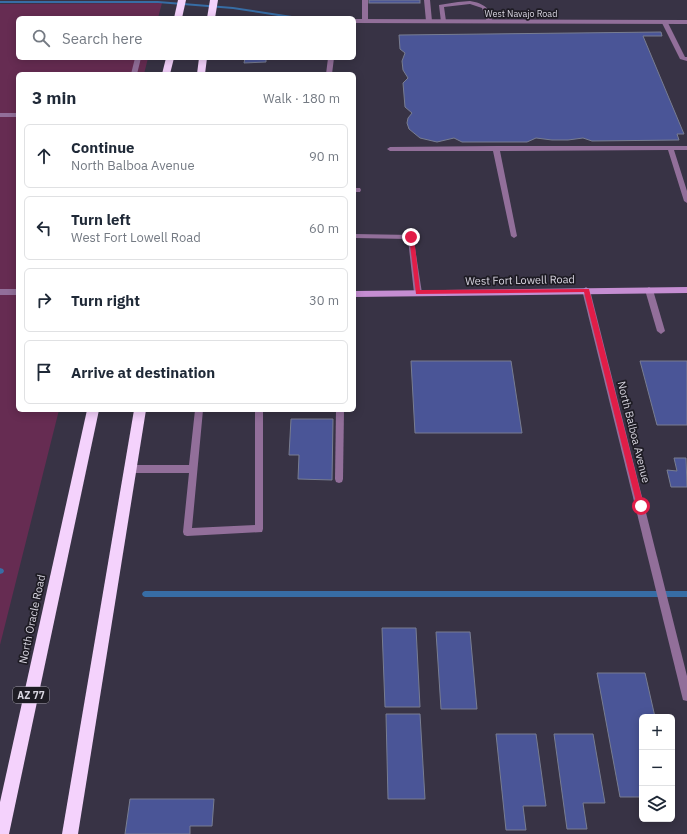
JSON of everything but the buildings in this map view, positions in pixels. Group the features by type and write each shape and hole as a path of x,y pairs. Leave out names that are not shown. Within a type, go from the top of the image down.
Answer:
{"highway":[{"path":"179,15 182,0"},
{"path":"211,16 214,1"},
{"path":"166,72 170,60"},
{"path":"200,72 204,60"},
{"name":"North Oracle Road","path":"1,834 93,412"},
{"path":"70,834 140,412"}],"main road":[{"name":"West Fort Lowell Road","path":"356,294 586,290 687,290"}],"street":[{"path":"365,0 365,21"},
{"path":"427,0 429,21"},
{"path":"442,21 441,6 471,2 480,4 486,8 490,22"},
{"name":"West Navajo Road","path":"356,21 687,22"},
{"path":"665,23 685,59 687,67"},
{"path":"134,72 138,60"},
{"path":"329,72 331,60"},
{"path":"0,115 16,115"},
{"path":"496,148 514,236"},
{"path":"670,148 687,201"},
{"path":"390,149 687,148"},
{"path":"356,236 411,237 418,293"},
{"name":"North Balboa Avenue","path":"586,290 687,696"},
{"path":"648,290 661,332"},
{"path":"0,292 16,292"},
{"path":"199,412 188,532 259,529 259,412"},
{"path":"339,479 340,412"},
{"path":"130,469 193,469"}],"shaded area":[{"path":"162,3 159,16 16,16 16,60 148,60 144,72 16,72 16,412 58,412 0,645 0,4"}],"waterway":[{"path":"0,2 158,2 233,8 285,16"},
{"path":"145,594 687,594"}],"route":[{"path":"411,237 418,293 586,290 641,506"}]}
